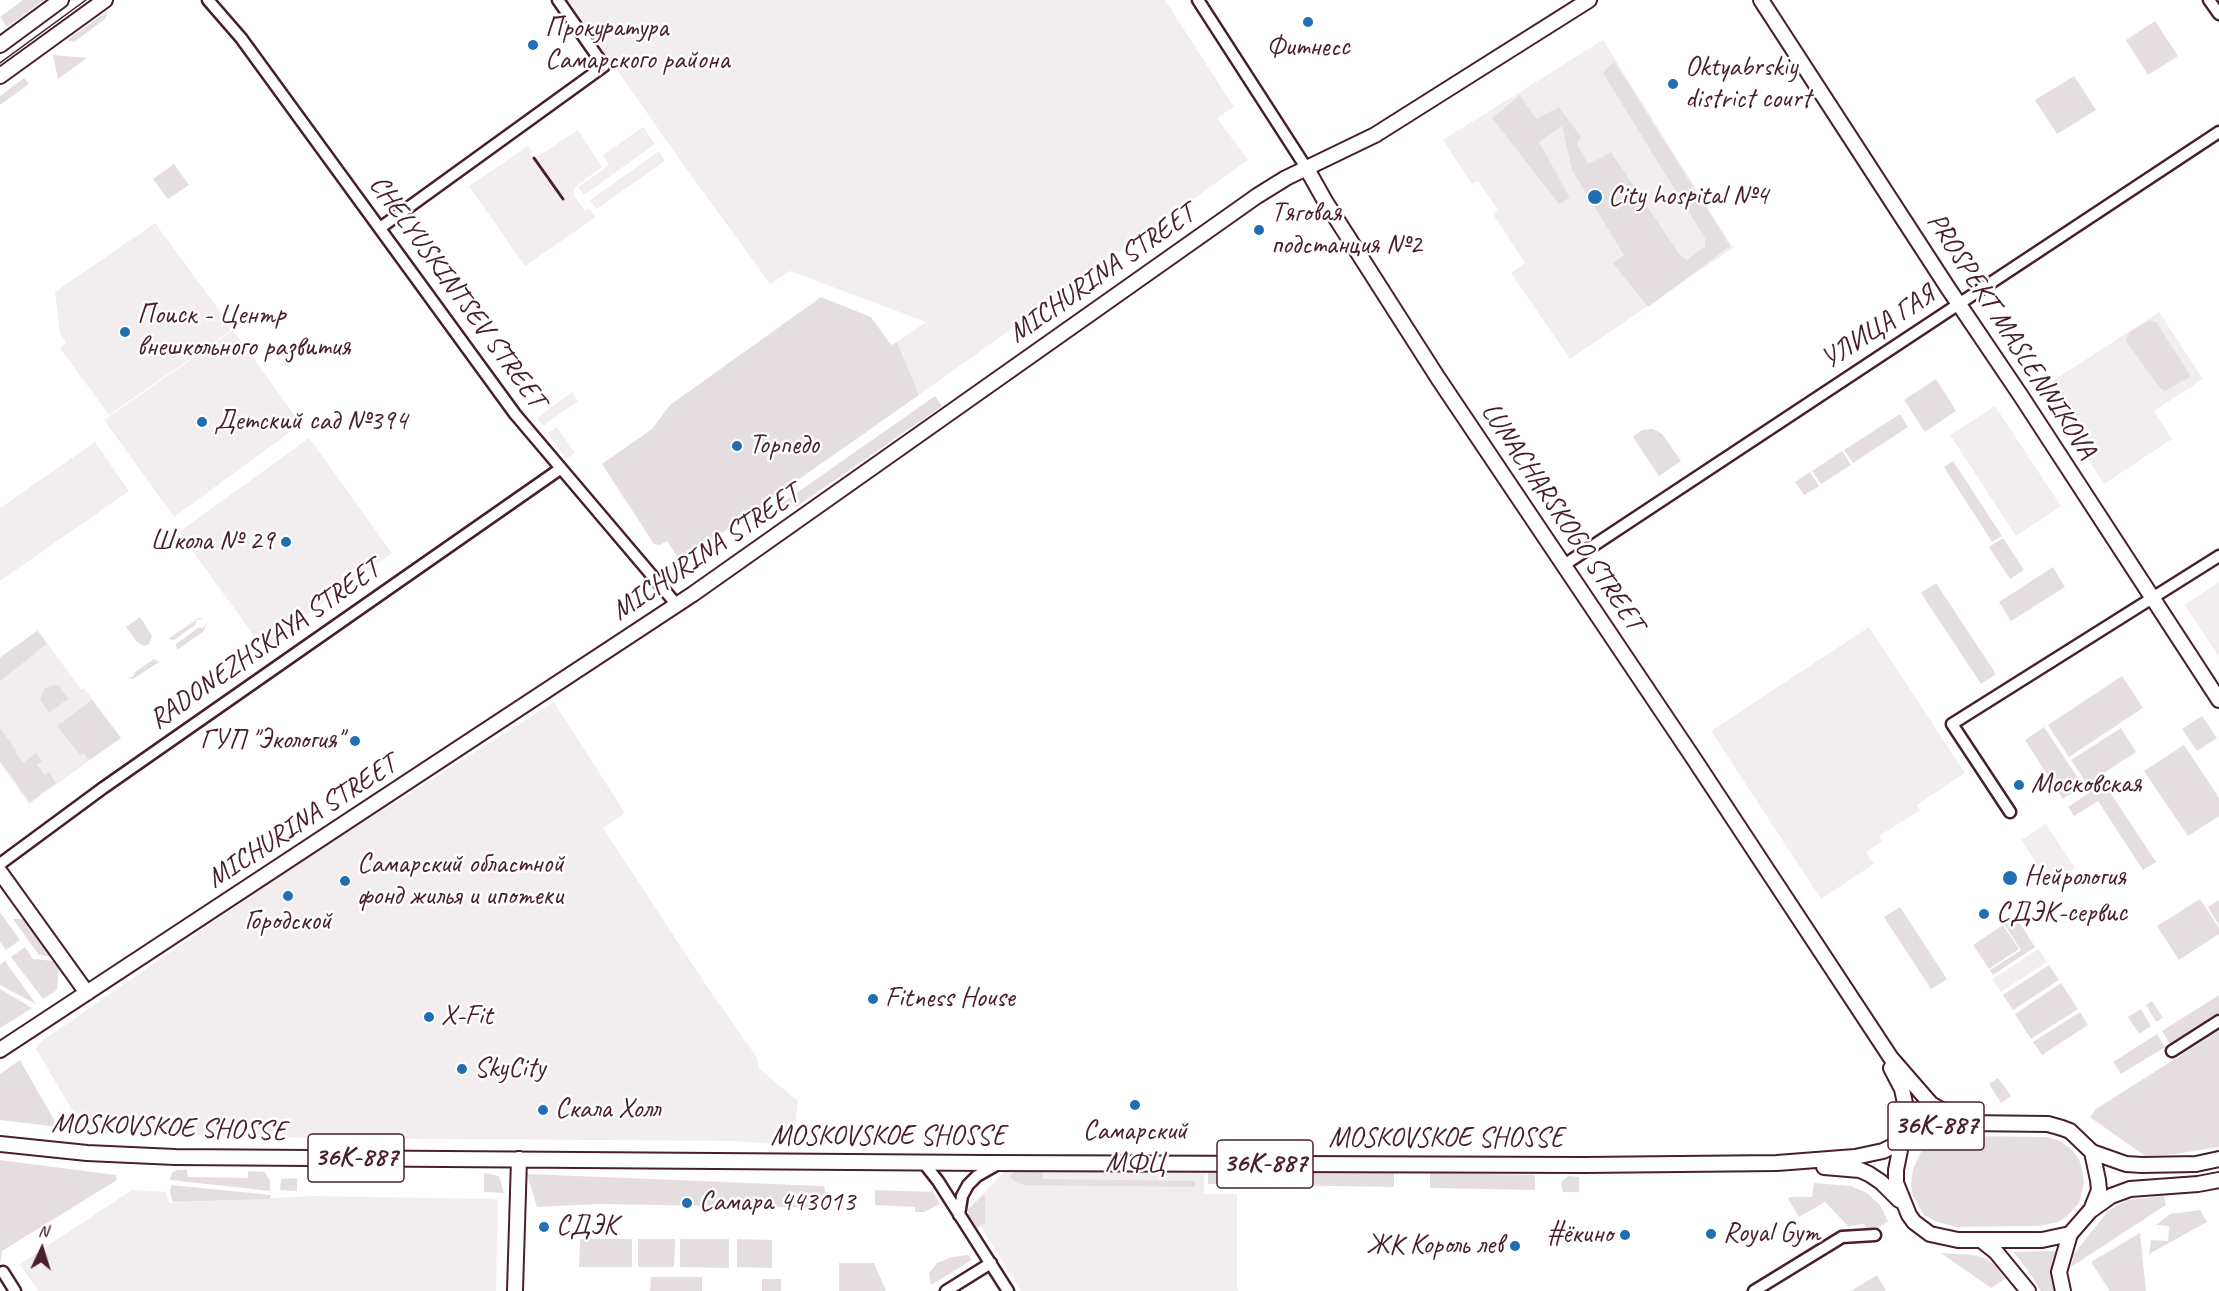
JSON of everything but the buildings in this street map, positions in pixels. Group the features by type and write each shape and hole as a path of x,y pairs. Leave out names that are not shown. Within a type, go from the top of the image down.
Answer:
{"main road":[{"path":"0,45 61,0"},
{"path":"0,76 105,0"},
{"name":"MICHURINA STREET","path":"0,1050 677,605 1257,195 1395,123 1589,0"},
{"name":"PROSPEKT MASLENNIKOVA","path":"1761,0 2219,700"},
{"name":"LUNACHARSKOGO STREET","path":"1307,169 1438,378 1891,1058 1931,1104 1966,1123"},
{"path":"0,872 87,993"},
{"path":"1876,1036 1905,1099 1906,1116 1901,1141"},
{"name":"MOSKOVSKOE SHOSSE","path":"0,1144 87,1153 164,1157 999,1163 1575,1165 1777,1163 1855,1157 1883,1151 1929,1128 1943,1124 1966,1123 2048,1124 2070,1131 2092,1152 2127,1164 2196,1164 2219,1160"},
{"name":"MOSKOVSKOE SHOSSE","path":"1901,1141 1895,1178 1903,1204"},
{"path":"2091,1211 2099,1190 2092,1152"},
{"path":"515,1290 519,1159"},
{"name":"MOSKOVSKOE SHOSSE","path":"1777,1163 1860,1170 1881,1182 1903,1204 1914,1222 1930,1234 1958,1240 2042,1240 2070,1234"},
{"path":"2063,1291 2059,1272 2070,1234 2091,1211 2111,1196 2130,1189 2198,1184 2219,1180"},
{"path":"1980,1240 1996,1252 2028,1291"}],"street":[{"name":"CHELYUSKINTSEV STREET","path":"208,0 242,38 511,408 560,469 591,502 677,605"},
{"path":"380,228 604,66 558,0"},
{"name":"LUNACHARSKOGO STREET","path":"1198,0 1307,169"},
{"path":"2209,0 2219,14"},
{"name":"УЛИЦА ГАЯ","path":"1564,565 2219,132"},
{"name":"RADONEZHSKAYA STREET","path":"0,864 103,788 560,469"},
{"path":"2010,812 1953,724 2219,556"},
{"path":"2172,1051 2219,1021"},
{"path":"923,1162 938,1181 1008,1291"},
{"path":"959,1215 962,1196 968,1185 977,1176 999,1163"},
{"path":"1754,1291 1842,1237 1875,1235"},
{"path":"946,1291 991,1263"},
{"path":"3,1272 15,1291"}],"shaded area":[{"path":"23,0 44,0 7,27 0,17"},
{"path":"568,0 1165,0 1234,107 1217,118 1248,160 919,395 897,342 926,322 790,271 770,284"},
{"path":"108,11 105,19 74,42 67,40"},
{"path":"2155,21 2178,56 2148,75 2126,40"},
{"name":"City hospital №4","path":"1603,40 1733,248 1570,359 1511,273 1525,263 1493,214 1498,210 1478,181 1472,184 1443,140"},
{"path":"53,55 87,58 58,79"},
{"path":"1614,61 1730,246 1648,307 1613,263 1624,255 1572,170 1562,126 1539,142 1570,198 1559,204 1492,118 1520,95 1536,119 1559,107 1581,137 1577,144 1588,164 1611,152 1679,254 1687,260 1705,246 1705,238 1603,73"},
{"path":"2074,76 2096,110 2057,134 2035,100"},
{"path":"24,78 29,84 0,105 0,96"},
{"path":"643,127 655,144 584,195 578,187 609,165 603,155"},
{"path":"578,130 602,167 574,188 574,196 585,210 589,208 596,217 525,266 469,186 528,146 532,151 530,157 537,157"},
{"path":"659,151 665,161 597,209 590,200"},
{"path":"174,164 189,185 168,199 153,179"},
{"path":"155,223 233,329 109,415 60,348 66,343 60,333 55,292"},
{"name":"Торпедо","path":"821,297 871,317 891,345 897,342 919,395 681,562 667,541 660,545 654,544 602,464 652,429 670,405"},
{"path":"2159,312 2203,379 2154,411 2172,439 2104,484 2042,388"},
{"path":"2150,320 2156,322 2190,375 2165,391 2160,388 2126,341 2129,333"},
{"name":"Детский сад №394","path":"233,330 301,424 174,517 104,420"},
{"path":"1936,379 1956,411 1925,432 1904,400"},
{"path":"572,392 578,401 543,426 537,418"},
{"path":"935,396 942,406 796,507 792,503 780,510 778,506"},
{"path":"1995,406 2061,506 2016,536 1950,435"},
{"path":"1900,414 1908,427 1853,463 1844,450"},
{"path":"557,427 575,453 566,459 548,433"},
{"path":"1653,429 1662,434 1681,461 1659,476 1633,437 1642,430"},
{"name":"Школа № 29","path":"309,438 392,553 262,647 179,532"},
{"path":"95,442 129,491 0,581 0,508"},
{"path":"1842,451 1851,465 1821,484 1812,471"},
{"path":"1953,461 2002,536 1992,542 1944,467"},
{"path":"1810,472 1819,486 1804,495 1795,482"},
{"path":"2003,538 2024,570 2010,579 1989,547"},
{"path":"2053,567 2065,587 2011,621 1999,602"},
{"path":"2219,582 2219,657 2185,605"},
{"path":"1936,583 1996,674 1981,684 1921,593"},
{"path":"140,617 152,636 149,644 144,646 137,642 126,627"},
{"path":"199,618 203,619 197,620 195,625 174,640 168,639"},
{"path":"206,623 204,631 177,650 176,644 198,628 203,628"},
{"path":"1869,627 1965,773 1917,805 1920,810 1879,836 1882,841 1866,852 1874,864 1821,899 1711,731"},
{"path":"38,630 81,690 84,688 121,738 29,804 0,763 0,657"},
{"path":"37,631 47,644 0,681 0,658"},
{"path":"154,659 159,662 133,679 126,678 133,677 135,672"},
{"path":"2122,676 2143,708 2069,757 2048,725"},
{"path":"53,685 59,686 68,699 49,713 40,699 45,688"},
{"path":"92,700 121,738 89,760 84,753 80,755 57,726"},
{"path":"554,702 625,813 603,828 704,982 758,1059 758,1068 798,1101 793,1145 732,1141 318,1138 97,1133 84,1130 36,1049 39,1043 296,865"},
{"path":"2202,716 2217,738 2197,751 2182,729"},
{"path":"2044,727 2083,786 2063,799 2025,740"},
{"path":"0,728 23,763 36,753 42,761 37,765 45,775 49,772 56,783 30,802 0,761"},
{"path":"2121,728 2136,752 2087,784 2071,760"},
{"path":"2184,745 2219,798 2219,816 2188,836 2144,771"},
{"path":"2104,783 2156,862 2143,870 2098,801 2074,816 2068,807"},
{"path":"2046,824 2075,868 2050,884 2021,840"},
{"path":"2200,899 2219,928 2219,934 2179,960 2157,926"},
{"path":"2219,900 2219,924 2218,924 2208,907"},
{"path":"1900,907 1947,979 1931,989 1884,917"},
{"path":"0,912 20,940 6,950 0,942"},
{"path":"2016,917 2035,947 1993,975 1990,970 2021,950 2004,924"},
{"path":"13,919 28,919 54,957 39,955"},
{"path":"2003,925 2019,949 1989,969 1973,945"},
{"path":"25,947 33,959 54,961 59,967 57,990 43,999 11,957"},
{"path":"2039,949 2047,962 2001,992 1992,979"},
{"path":"5,961 36,1004 0,985 0,965"},
{"path":"2049,965 2059,980 2013,1010 2003,995"},
{"path":"2061,983 2078,1009 2031,1039 2015,1014"},
{"path":"0,989 32,1008 0,1028"},
{"path":"2219,995 2219,1013 2170,1044 2162,1031"},
{"path":"2152,1001 2163,1018 2156,1022 2146,1005"},
{"path":"2141,1009 2151,1026 2139,1034 2128,1017"},
{"path":"2080,1012 2088,1025 2042,1055 2033,1042"},
{"path":"2219,1031 2219,1147 2145,1156 2090,1117 2096,1109"},
{"path":"2157,1034 2165,1047 2121,1074 2113,1062"},
{"path":"20,1060 58,1127 0,1120 0,1074"},
{"path":"1998,1078 2011,1096 2001,1103 1989,1084"},
{"path":"2047,1137 2060,1141 2079,1159 2084,1182 2079,1203 2058,1222 2039,1226 1955,1227 1924,1215 1913,1196 1911,1186 1913,1169 1921,1152 1945,1138"},
{"path":"0,1160 116,1175 117,1180 2,1251 0,1265"},
{"path":"177,1170 187,1170 188,1177 248,1178 248,1171 265,1172 270,1181 270,1191 170,1180 172,1173"},
{"path":"1205,1170 1204,1194 1237,1194 1237,1288 1239,1291 1021,1291 969,1208 1005,1171"},
{"path":"1208,1171 1394,1173 1394,1187 1208,1184"},
{"path":"1015,1172 1042,1172 1043,1179 1195,1181 1195,1187 1024,1185 1010,1177"},
{"path":"484,1173 499,1176 504,1193 484,1192"},
{"path":"1430,1173 1535,1175 1535,1190 1430,1188"},
{"path":"527,1174 824,1186 828,1208 598,1204 537,1207"},
{"path":"1568,1176 1579,1177 1579,1192 1563,1192 1561,1182"},
{"path":"297,1178 297,1191 280,1190 281,1179"},
{"path":"1814,1183 1851,1186 1867,1193 1880,1205 1888,1221 1877,1229 1866,1228 1864,1224 1848,1226 1825,1202 1799,1217 1788,1199 1790,1197 1812,1197"},
{"path":"171,1185 271,1195 271,1197 268,1199 173,1202 170,1193"},
{"path":"132,1190 166,1192 169,1203 312,1196 498,1199 496,1291 38,1291 20,1264"},
{"path":"875,1190 933,1192 940,1204 924,1212 915,1212 915,1207 875,1205"},
{"path":"985,1194 985,1223 977,1228 968,1214 968,1209"},
{"path":"2164,1196 2166,1205 2071,1267 2074,1254 2108,1211 2127,1200"},
{"path":"2200,1210 2207,1222 2149,1254 2151,1240 2168,1241 2169,1226 2156,1225 2170,1214"},
{"path":"2140,1233 2146,1291 2110,1291 2091,1262"},
{"path":"580,1239 632,1239 632,1267 579,1267"},
{"path":"638,1239 675,1239 674,1267 638,1267"},
{"path":"680,1239 729,1239 729,1268 680,1267"},
{"path":"737,1239 772,1240 772,1268 737,1267"},
{"path":"2057,1251 2051,1278 2054,1291 2041,1291 2013,1252"},
{"path":"1941,1253 1974,1255 1986,1259 1995,1265 2005,1279 1991,1288"},
{"path":"968,1255 972,1260 931,1285 929,1273 937,1263 952,1257"},
{"path":"839,1263 874,1263 886,1291 839,1291"},
{"path":"1877,1275 1886,1291 1851,1291"},
{"path":"651,1277 702,1277 702,1291 650,1291"},
{"path":"762,1279 781,1279 781,1291 762,1291"}],"tram line":[{"path":"0,63 86,0"}],"railway":[{"path":"534,158 563,199"}],"place":[{"name":"Фитнесс","path":"1308,22"},
{"name":"Прокуратура Самарского района","path":"533,45"},
{"name":"Oktyabrskiy district court","path":"1673,84"},
{"name":"City hospital №4","path":"1595,197"},
{"name":"Тяговая подстанция №2","path":"1259,230"},
{"name":"Поиск - Центр внешкольного развития","path":"125,332"},
{"name":"Детский сад №394","path":"202,422"},
{"name":"Торпедо","path":"737,446"},
{"name":"Школа № 29","path":"286,542"},
{"name":"ГУП \"Экология\"","path":"355,741"},
{"name":"Московская","path":"2019,785"},
{"name":"Нейрология","path":"2010,878"},
{"name":"Самарский областной фонд жилья и ипотеки","path":"345,881"},
{"name":"Городской","path":"288,896"},
{"name":"СДЭК-сервис","path":"1984,914"},
{"name":"Fitness House","path":"873,999"},
{"name":"X-Fit","path":"429,1017"},
{"name":"SkyCity","path":"462,1069"},
{"name":"Самарский МФЦ","path":"1135,1105"},
{"name":"Скала Холл","path":"543,1110"},
{"name":"Самара 443013","path":"687,1203"},
{"name":"СДЭК","path":"544,1227"},
{"name":"Royal Gym","path":"1711,1234"},
{"name":"#ёкино","path":"1625,1235"},
{"name":"ЖК Король лев","path":"1515,1246"}]}
